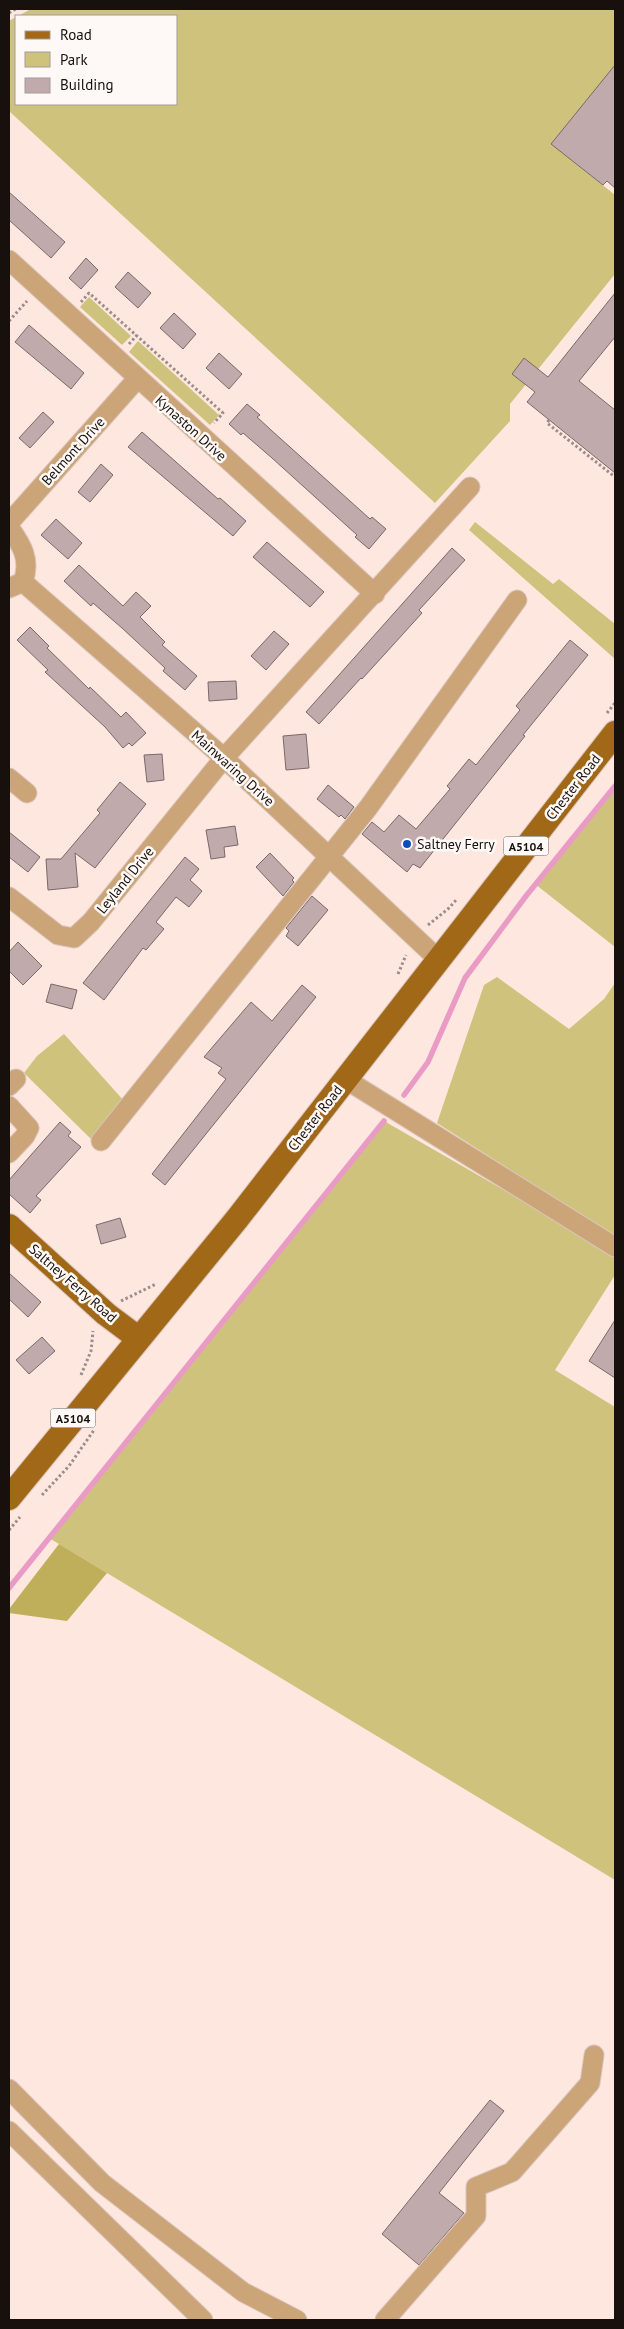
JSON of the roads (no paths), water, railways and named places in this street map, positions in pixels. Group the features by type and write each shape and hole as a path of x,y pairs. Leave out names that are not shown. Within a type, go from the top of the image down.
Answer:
{"main road":[{"name":"Chester Road","path":"9,1498 236,1219 345,1079 438,959 609,726"},
{"name":"Saltney Ferry Road","path":"9,1226 106,1314 138,1338"}],"street":[{"name":"Kynaston Drive","path":"9,260 137,379 376,594"},
{"name":"Belmont Drive","path":"9,523 137,379"},
{"path":"224,758 376,594 470,488"},
{"path":"9,527 16,537 27,561 27,570 16,585"},
{"name":"Mainwaring Drive","path":"16,585 224,758 438,959"},
{"path":"101,1141 329,857 397,769 438,708 517,600"},
{"name":"Leyland Drive","path":"9,897 58,935 74,938 91,922 224,758"},
{"path":"9,778 27,793"},
{"path":"345,1079 615,1247"},
{"path":"9,1153 25,1136 29,1128 13,1111"},
{"path":"385,2320 476,2216 476,2187 512,2172 590,2083 594,2055"},
{"path":"9,2089 102,2183 243,2292 297,2320"},
{"path":"9,2131 202,2320"}],"waterway":[{"path":"404,1095 428,1062 465,978 526,896 615,786"},
{"path":"9,1588 384,1121"}],"place":[{"name":"Saltney Ferry","path":"407,844"}]}
